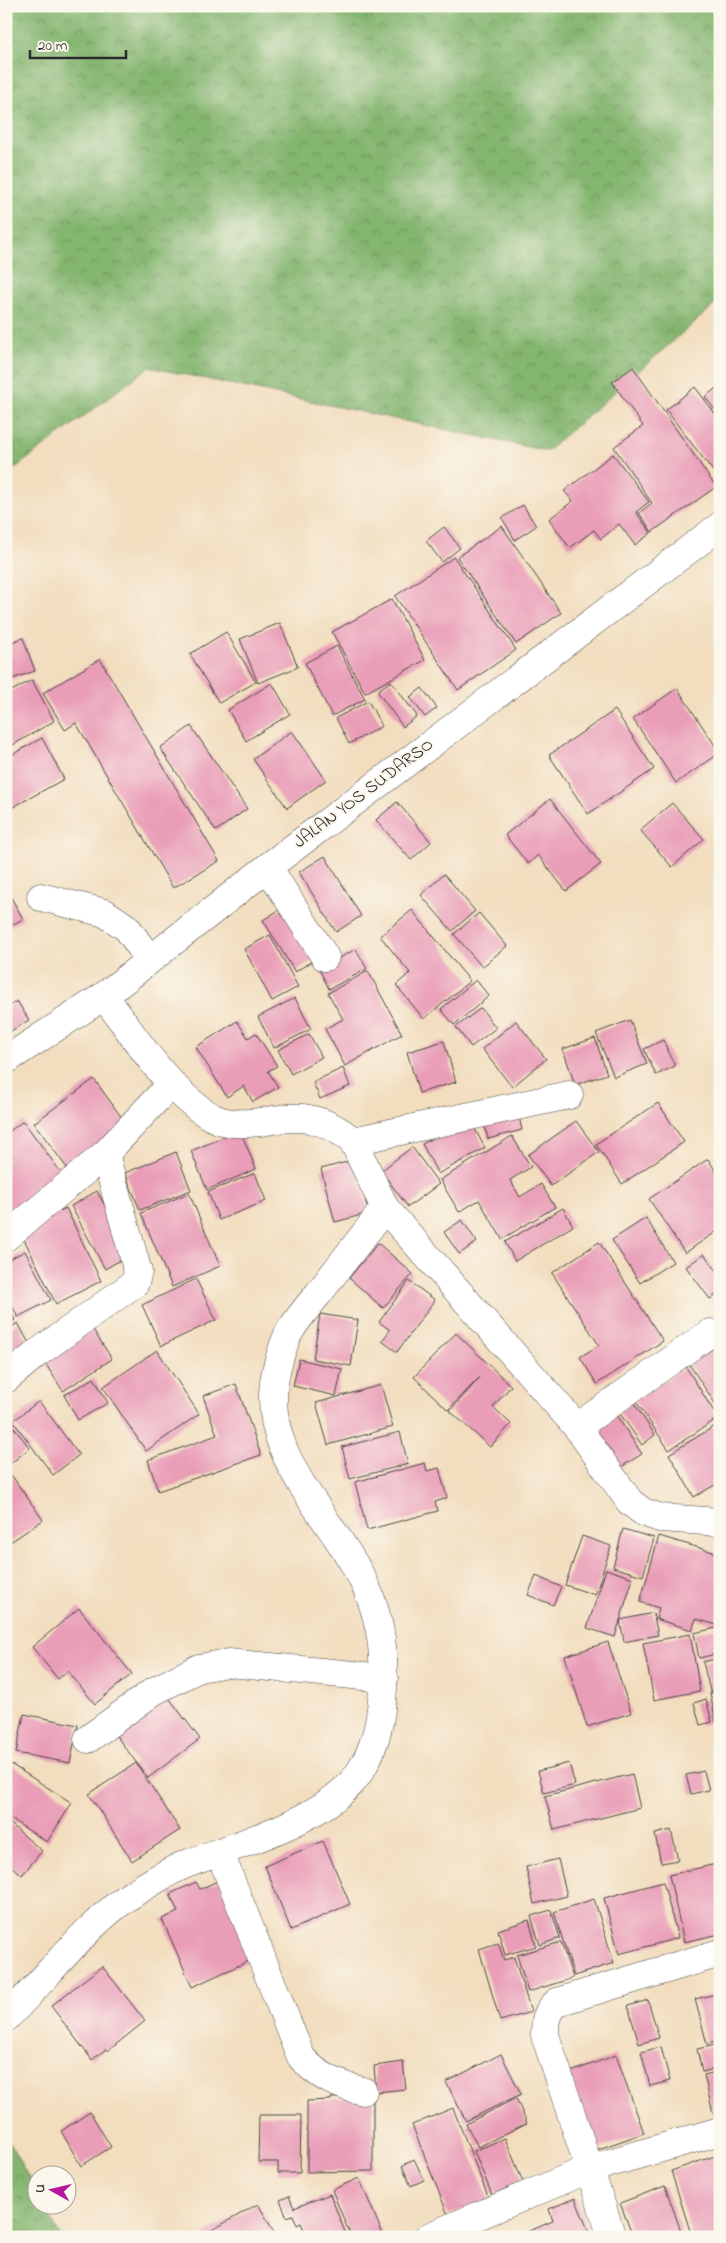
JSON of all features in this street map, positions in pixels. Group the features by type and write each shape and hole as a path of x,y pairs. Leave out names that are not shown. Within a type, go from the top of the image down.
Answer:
{"main road":[{"name":"JALAN YOS SUDARSO","path":"6,1060 104,996 268,867 720,526"},
{"path":"268,867 325,957"},
{"path":"41,897 105,913 127,928 149,960"},
{"path":"104,996 170,1084 212,1117 227,1122 244,1124 308,1118 336,1129 353,1141 385,1208 577,1427 630,1502 643,1512 660,1518 720,1522"},
{"path":"6,1238 105,1154 170,1084"},
{"path":"353,1141 569,1095"},
{"path":"6,1379 36,1354 135,1284 138,1272 105,1154"},
{"path":"6,2018 99,1920 136,1892 186,1864 251,1842 304,1816 337,1797 360,1772 374,1745 381,1720 384,1678 380,1627 366,1588 322,1513 298,1480 280,1443 272,1410 277,1369 288,1333 385,1208"},
{"path":"577,1427 710,1332"},
{"path":"88,1738 154,1691 199,1668 228,1664 384,1678"},
{"path":"220,1853 301,2057 313,2071 327,2079 363,2091"},
{"path":"612,2237 545,2035 545,2021 549,2009 557,2002 720,1953"},
{"path":"428,2237 589,2169 720,2132"}],"green space":[{"path":"6,6 720,6 720,300 547,451 149,367 6,475"},
{"path":"6,2136 28,2176 28,2216 49,2216 61,2237 6,2237"}],"building":[{"path":"633,367 716,487 652,532 639,513 652,503 614,447 643,426 612,382"},
{"path":"720,385 720,416 705,397"},
{"path":"695,387 720,420 720,480 666,410"},
{"path":"613,454 649,502 636,512 651,533 635,545 619,524 601,539 594,530 570,548 549,519 573,501 564,491"},
{"path":"523,505 536,526 515,540 502,518"},
{"path":"502,526 561,613 516,644 457,557"},
{"path":"444,527 460,548 442,562 426,541"},
{"path":"454,557 516,650 458,690 395,596"},
{"path":"392,599 425,660 365,693 332,632"},
{"path":"280,623 298,667 258,683 240,639"},
{"path":"226,632 256,682 219,703 190,654"},
{"path":"23,638 35,671 6,681 6,644"},
{"path":"337,646 365,699 332,716 305,663"},
{"path":"100,659 219,861 173,888 76,723 65,730 43,693"},
{"path":"32,680 54,721 6,749 6,694"},
{"path":"391,681 417,716 403,727 377,691"},
{"path":"272,683 290,714 246,741 228,710"},
{"path":"422,688 437,708 425,717 410,697"},
{"path":"677,688 720,753 676,783 633,719"},
{"path":"368,701 382,726 349,744 336,718"},
{"path":"615,710 654,769 588,814 549,755"},
{"path":"191,726 247,809 216,831 160,748"},
{"path":"292,731 326,780 287,808 253,759"},
{"path":"42,738 64,779 6,811 6,758"},
{"path":"550,799 601,864 566,891 538,855 528,864 505,835"},
{"path":"397,802 431,842 411,860 376,820"},
{"path":"672,803 704,839 672,867 640,830"},
{"path":"325,856 361,916 336,932 299,872"},
{"path":"444,874 475,911 452,931 421,895"},
{"path":"6,888 23,919 6,928"},
{"path":"287,905 318,957 295,972 263,920"},
{"path":"412,910 470,981 424,1019 396,985 410,973 380,936"},
{"path":"479,913 507,946 482,967 454,934"},
{"path":"270,935 298,987 272,1001 244,949"},
{"path":"356,949 367,969 329,989 319,969"},
{"path":"368,971 402,1034 345,1066 325,1029 343,1019 328,993"},
{"path":"476,980 489,996 454,1025 441,1009"},
{"path":"295,998 311,1029 274,1048 258,1017"},
{"path":"17,1001 29,1020 6,1034 6,1008"},
{"path":"481,1008 496,1028 471,1047 456,1027"},
{"path":"630,1020 647,1064 614,1077 596,1033"},
{"path":"237,1021 248,1038 256,1033 277,1066 268,1071 278,1087 253,1102 244,1086 227,1097 196,1047"},
{"path":"516,1021 546,1059 512,1087 482,1049"},
{"path":"309,1034 322,1057 291,1074 278,1050"},
{"path":"595,1038 607,1074 575,1085 563,1049"},
{"path":"663,1040 675,1066 656,1075 644,1049"},
{"path":"444,1041 456,1082 419,1093 407,1052"},
{"path":"343,1068 350,1086 320,1099 313,1082"},
{"path":"94,1079 127,1125 67,1168 34,1123"},
{"path":"658,1103 684,1142 622,1184 596,1144"},
{"path":"517,1108 522,1130 488,1139 482,1116"},
{"path":"469,1118 485,1148 438,1174 422,1144"},
{"path":"23,1121 66,1179 13,1219 6,1211 6,1134"},
{"path":"576,1121 599,1152 551,1186 528,1155"},
{"path":"240,1130 256,1169 207,1190 191,1151"},
{"path":"512,1136 531,1167 510,1180 520,1197 541,1184 555,1207 502,1239 479,1200 459,1212 440,1180"},
{"path":"412,1147 439,1184 408,1207 381,1171"},
{"path":"176,1152 191,1190 140,1210 125,1173"},
{"path":"708,1159 720,1178 720,1229 685,1253 649,1199"},
{"path":"354,1160 369,1213 335,1222 321,1169"},
{"path":"255,1173 266,1201 219,1220 208,1192"},
{"path":"97,1191 131,1254 105,1269 71,1206"},
{"path":"189,1193 220,1266 172,1287 141,1213"},
{"path":"66,1208 101,1281 56,1304 20,1231"},
{"path":"563,1208 573,1226 515,1261 505,1242"},
{"path":"646,1218 673,1262 640,1283 612,1240"},
{"path":"462,1220 477,1242 459,1254 444,1232"},
{"path":"599,1242 663,1341 597,1384 580,1357 599,1345 552,1273"},
{"path":"378,1243 413,1274 383,1308 349,1278"},
{"path":"25,1251 51,1300 18,1317 6,1295 6,1261"},
{"path":"704,1254 720,1275 720,1292 710,1299 686,1267"},
{"path":"196,1279 216,1320 161,1346 142,1305"},
{"path":"409,1281 435,1300 397,1352 382,1341 390,1330 379,1322"},
{"path":"6,1303 15,1320 6,1325"},
{"path":"320,1314 358,1320 351,1366 313,1359"},
{"path":"18,1323 32,1349 6,1364 6,1330"},
{"path":"92,1328 112,1359 63,1391 43,1360"},
{"path":"456,1333 511,1386 493,1407 511,1424 490,1447 450,1411 480,1377 448,1410 414,1377"},
{"path":"717,1346 720,1351 720,1411 689,1364"},
{"path":"157,1350 199,1414 146,1451 103,1387"},
{"path":"299,1359 342,1369 336,1396 293,1386"},
{"path":"686,1367 718,1418 669,1450 635,1400"},
{"path":"94,1378 108,1403 78,1420 64,1395"},
{"path":"236,1384 261,1455 158,1491 148,1460 217,1435 203,1396"},
{"path":"381,1385 393,1427 328,1445 316,1403"},
{"path":"39,1401 79,1455 53,1475 13,1421"},
{"path":"633,1402 655,1435 642,1445 619,1412"},
{"path":"616,1415 642,1454 621,1467 595,1429"},
{"path":"6,1418 30,1448 6,1467"},
{"path":"720,1423 720,1482 694,1497 669,1454"},
{"path":"400,1432 408,1464 350,1479 342,1447"},
{"path":"425,1463 427,1471 439,1468 447,1498 435,1502 438,1511 367,1530 355,1482"},
{"path":"12,1476 43,1520 6,1545 6,1480"},
{"path":"623,1529 654,1538 643,1576 613,1567"},
{"path":"582,1536 611,1546 595,1595 565,1585"},
{"path":"659,1536 720,1554 720,1615 717,1625 696,1619 692,1630 656,1619 659,1608 640,1602"},
{"path":"606,1569 633,1578 615,1637 587,1628"},
{"path":"536,1576 561,1587 553,1605 528,1595"},
{"path":"79,1608 132,1674 95,1704 68,1671 58,1679 32,1647"},
{"path":"653,1613 658,1635 624,1642 620,1620"},
{"path":"720,1627 720,1653 699,1658 694,1633"},
{"path":"690,1634 700,1691 654,1700 643,1643"},
{"path":"608,1642 631,1713 587,1727 565,1656"},
{"path":"720,1658 720,1689 710,1691 703,1662"},
{"path":"163,1690 200,1739 148,1778 111,1729"},
{"path":"720,1691 720,1722 716,1722 710,1693"},
{"path":"706,1699 712,1722 700,1725 694,1703"},
{"path":"24,1714 78,1725 70,1763 16,1753"},
{"path":"9,1763 72,1803 47,1842 6,1816 6,1768"},
{"path":"136,1763 180,1830 132,1861 89,1794"},
{"path":"569,1763 575,1785 544,1793 538,1771"},
{"path":"704,1771 709,1790 691,1794 686,1775"},
{"path":"632,1774 640,1808 554,1830 545,1796"},
{"path":"6,1820 42,1851 22,1875 6,1862"},
{"path":"671,1830 678,1860 661,1863 655,1834"},
{"path":"323,1841 350,1904 291,1930 265,1866"},
{"path":"558,1859 567,1896 534,1904 526,1867"},
{"path":"720,1863 720,1934 684,1942 669,1875"},
{"path":"220,1880 255,1958 192,1987 162,1919 178,1912 170,1894 196,1882 200,1889"},
{"path":"663,1882 678,1938 619,1954 604,1898"},
{"path":"594,1899 614,1963 574,1976 554,1912"},
{"path":"551,1910 560,1938 540,1945 531,1916"},
{"path":"529,1920 536,1946 505,1955 498,1930"},
{"path":"561,1942 573,1978 528,1992 517,1955"},
{"path":"498,1943 504,1960 514,1957 531,2012 500,2021 479,1949"},
{"path":"102,1966 145,2021 108,2051 106,2049 92,2060 51,2006"},
{"path":"720,1993 720,2041 707,2044 695,1999"},
{"path":"648,2000 659,2038 639,2044 628,2006"},
{"path":"720,2044 720,2068 702,2072 697,2049"},
{"path":"661,2047 670,2081 650,2086 641,2052"},
{"path":"501,2054 521,2094 466,2121 446,2082"},
{"path":"616,2055 644,2133 596,2150 568,2073"},
{"path":"403,2062 406,2089 376,2092 374,2066"},
{"path":"720,2071 720,2111 713,2113 704,2075"},
{"path":"373,2097 373,2171 307,2172 307,2101 331,2100 331,2098"},
{"path":"516,2098 527,2123 478,2147 466,2124"},
{"path":"453,2108 489,2199 448,2215 412,2125"},
{"path":"90,2112 111,2147 81,2166 61,2131"},
{"path":"259,2115 301,2115 300,2173 278,2173 278,2162 258,2162"},
{"path":"505,2138 523,2182 492,2195 474,2151"},
{"path":"715,2156 720,2173 720,2189 717,2190 720,2197 720,2234 712,2237 692,2237 671,2171"},
{"path":"414,2159 424,2180 411,2186 402,2166"},
{"path":"359,2178 384,2237 351,2237 332,2190"},
{"path":"665,2186 683,2237 633,2237 620,2203"},
{"path":"330,2194 347,2237 307,2237 301,2223 297,2225 293,2215 287,2217 280,2200 289,2196 294,2208"},
{"path":"575,2198 591,2237 515,2237 553,2221 549,2209"},
{"path":"258,2204 277,2237 207,2237 205,2234"}]}
